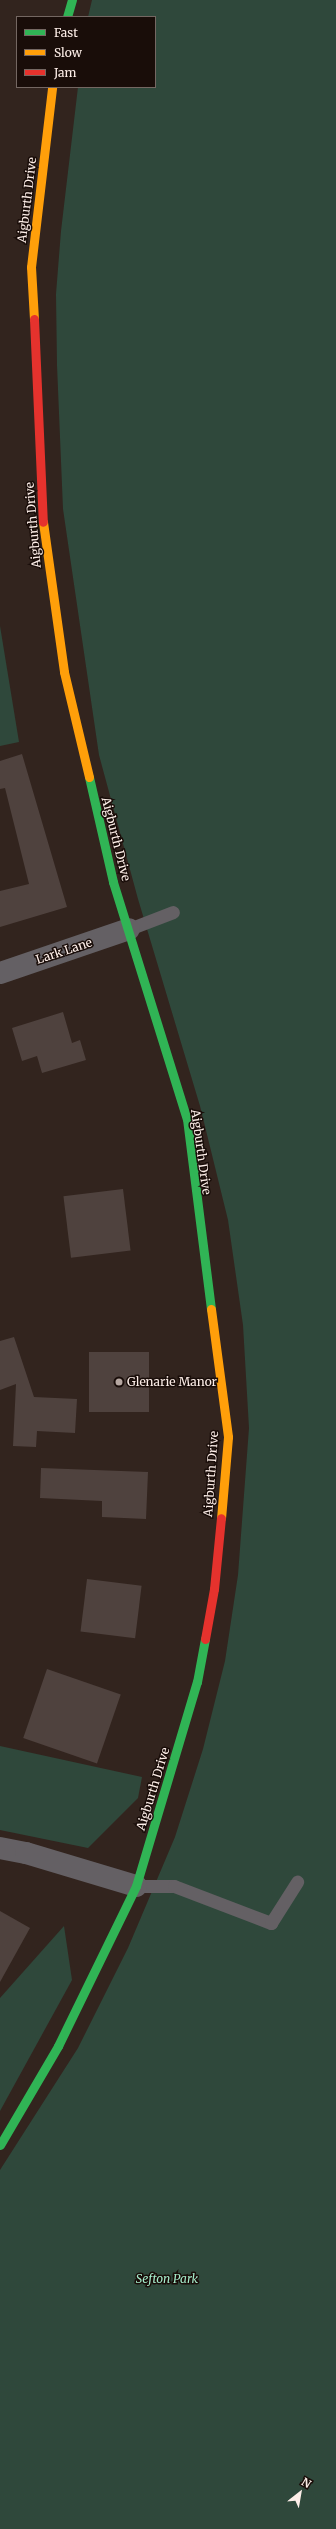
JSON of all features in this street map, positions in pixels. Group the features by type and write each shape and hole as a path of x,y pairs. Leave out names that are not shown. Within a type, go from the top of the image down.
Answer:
{"street":[{"path":"67,16 72,0"},
{"name":"Aigburth Drive","path":"0,2145 58,2046 136,1886 197,1682 214,1589 228,1437 187,1119 113,882 64,672 44,535 31,267 52,88"},
{"name":"Lark Lane","path":"0,972 129,930"},
{"path":"0,1848 26,1853 136,1886"}],"lane":[{"path":"129,930 173,912"},
{"path":"136,1886 174,1886 271,1923 296,1882"}],"green space":[{"name":"Sefton Park","path":"92,0 336,0 336,2529 0,2529 0,2170 78,2048 128,1948 175,1837 203,1749 225,1661 238,1575 249,1428 243,1325 228,1220 200,1106 138,899 99,755 63,509 57,365 56,294 61,231 78,88 156,88 156,16 88,16"},
{"path":"0,626 19,742 0,746"},
{"path":"0,1746 142,1777 138,1798 88,1848 0,1830"},
{"path":"64,1926 72,1980 0,2111 0,1998"}],"building":[{"path":"22,754 67,907 0,927 0,891 29,884 5,788 0,789 0,761"},
{"path":"63,1012 72,1043 80,1040 86,1060 42,1073 37,1056 22,1061 12,1028"},
{"path":"123,1189 131,1251 71,1258 63,1196"},
{"path":"14,1337 34,1397 77,1399 75,1433 37,1431 36,1447 13,1446 16,1384 0,1390 0,1341"},
{"name":"Glenarie Manor","path":"89,1352 149,1352 149,1412 89,1412"},
{"path":"41,1468 148,1472 146,1519 102,1517 102,1501 40,1498"},
{"path":"87,1579 142,1586 135,1638 81,1632"},
{"path":"47,1669 121,1694 97,1763 23,1738"},
{"path":"0,1911 30,1928 0,1982"}],"traffic: fast":[{"path":"67,16 72,0"},
{"path":"89,777 113,882 187,1119 211,1309"},
{"path":"0,2145 58,2046 136,1886 197,1682 205,1639"}],"traffic: slow":[{"path":"34,319 31,267 52,88"},
{"path":"43,522 64,672 89,777"},
{"path":"211,1309 228,1437 221,1518"}],"traffic: jam":[{"path":"34,319 43,522"},
{"path":"205,1639 214,1589 221,1518"}],"place":[{"name":"Glenarie Manor","path":"119,1382"}]}
